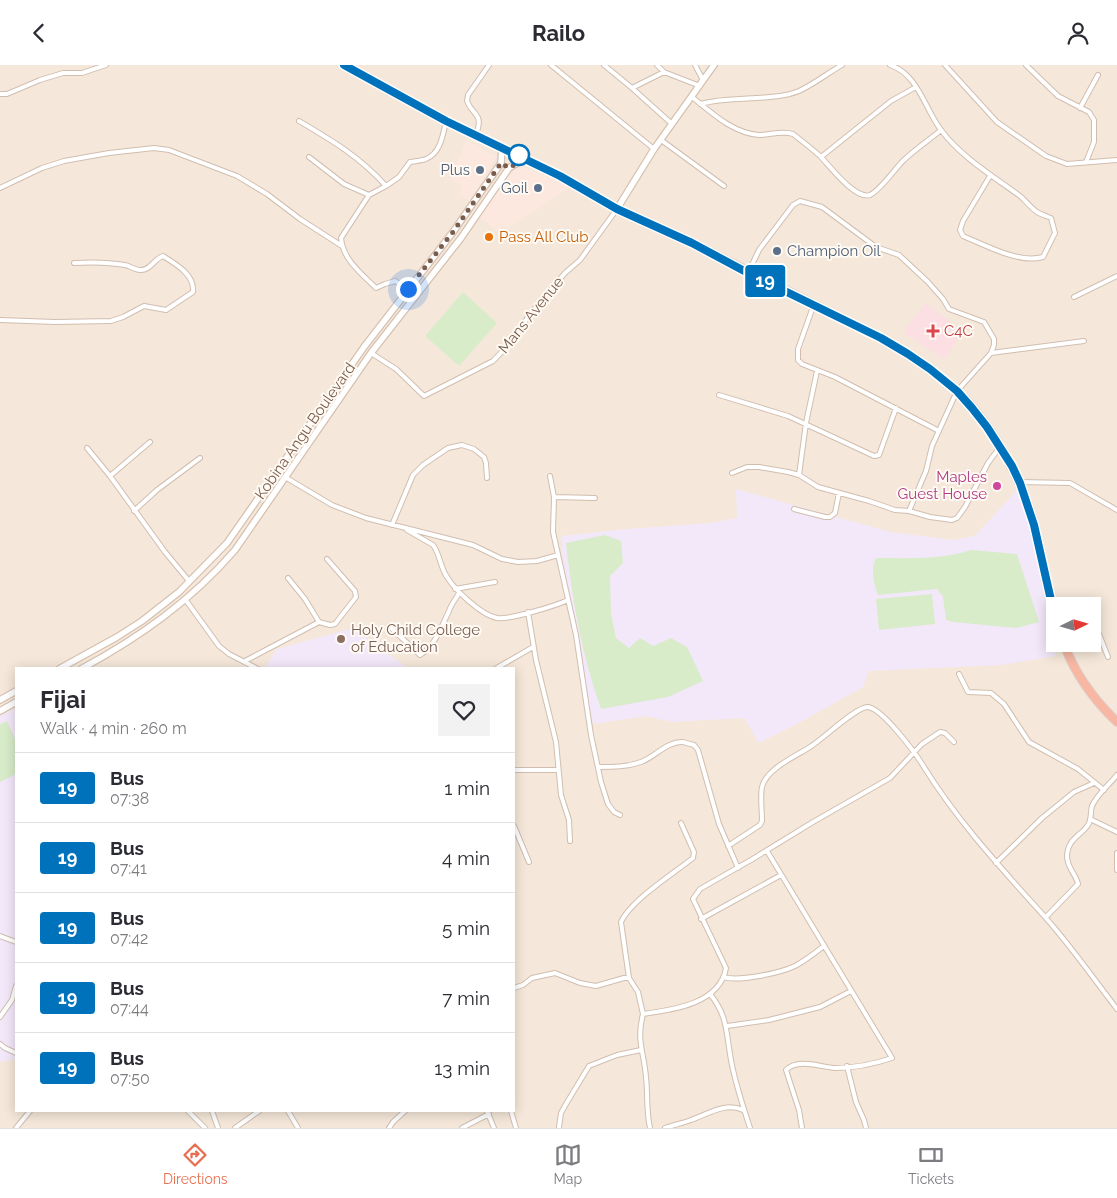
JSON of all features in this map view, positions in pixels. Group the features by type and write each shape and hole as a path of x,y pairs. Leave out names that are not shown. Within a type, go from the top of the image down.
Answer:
{"highway":[{"path":"344,65 446,121 560,176 617,209 692,243 748,273 881,338 908,354 957,391 987,427 1000,447 1020,483 1034,525 1050,597"},
{"path":"1069,653 1095,699 1117,722"}],"street":[{"path":"0,94 63,73 82,73 106,65"},
{"path":"476,135 480,124 466,101 488,65"},
{"path":"550,65 654,149"},
{"path":"604,65 672,124"},
{"path":"657,65 664,72 702,83"},
{"path":"695,65 702,83"},
{"path":"617,209 654,149 714,65"},
{"path":"700,104 716,99 792,93 799,91 842,65"},
{"path":"890,65 896,67 909,77 941,130 966,155 990,176 1022,197 1037,212 1050,218 1055,233 1043,257 1018,257 963,236 960,230 962,221 990,176"},
{"path":"945,65 997,122 1027,145 1046,156 1067,164 1117,160"},
{"path":"1026,65 1058,96 1090,112 1094,120 1094,142 1086,162"},
{"path":"632,88 664,72"},
{"path":"1080,108 1098,75"},
{"path":"821,157 890,101 916,87"},
{"path":"692,97 715,116 746,133 760,135 788,132 793,134 821,157 841,180 865,195 870,195 905,159 941,130"},
{"path":"300,121 350,152 372,170 386,186"},
{"path":"414,297 408,289 394,281 376,288 349,260 342,245 343,233 369,195 399,177 410,162 426,159 438,148 446,121"},
{"path":"661,139 724,186"},
{"path":"502,147 501,163 509,168"},
{"path":"0,187 42,168 74,159 109,153 154,149 169,150 237,176 342,245"},
{"path":"310,157 344,183 369,195"},
{"name":"Kobina Angu Boulevard","path":"84,667 148,629 214,573 235,550 371,353 460,238 509,168 525,158"},
{"name":"Kobina Angu Boulevard","path":"64,667 142,621 179,592 226,543 364,347 453,232 501,163"},
{"path":"748,273 759,250 792,205 800,201 822,207 876,247 899,255 943,299 949,309 984,322 994,339 991,353 957,391 932,446 926,471 909,511"},
{"name":"Mans Avenue","path":"371,353 396,369 424,396 493,361 512,341 530,314 560,279 580,260 617,209"},
{"path":"0,320 55,323 111,321 123,317 144,305 166,310 193,292 193,282 190,277 163,256 145,269 140,270 128,265 98,262 74,263"},
{"path":"1074,297 1117,275"},
{"path":"814,304 797,355 798,360 802,364 835,377 939,431"},
{"path":"991,353 1084,341"},
{"path":"799,475 806,423 817,371"},
{"path":"718,395 770,409 806,423 874,455 879,455 896,409"},
{"path":"110,476 150,443"},
{"path":"392,525 413,475 423,465 448,448 462,445 474,449 484,457 487,478"},
{"path":"732,473 747,467 788,472 799,475 818,487 895,510 909,511 944,521 952,521 974,491 988,463 1000,447"},
{"path":"87,448 189,581"},
{"path":"134,511 157,490 200,458"},
{"path":"276,472 332,505 366,518 473,545 502,559 537,561 558,555"},
{"path":"550,476 554,497 553,532 576,635 598,767 608,804 614,812 620,815"},
{"path":"1020,483 1070,483 1117,510"},
{"path":"794,509 830,517 835,513 839,493"},
{"path":"554,497 596,498"},
{"path":"404,528 433,545 442,569 455,589 484,613 497,618 528,613 568,600"},
{"path":"245,661 319,622 330,625 335,624 356,597 355,591 327,559"},
{"path":"288,578 305,599 319,622"},
{"path":"455,589 494,583"},
{"path":"389,626 420,655 439,635 449,609 460,593"},
{"path":"185,599 219,646 229,654 255,667"},
{"path":"528,613 533,647 556,742 557,770 561,795 569,820 570,841"},
{"path":"1101,641 1108,657"},
{"path":"498,667 533,647"},
{"path":"91,663 94,667"},
{"path":"959,674 968,692 991,693 1004,704 1029,742 1078,769 1104,790"},
{"path":"0,700 15,692"},
{"path":"0,711 15,703"},
{"path":"728,846 760,825 762,821 762,787 767,777 779,766 812,746 841,725 850,715 863,707 875,709 907,742 939,792 996,863 1046,917 1117,1009"},
{"path":"643,1014 678,1008 703,998 710,994 723,977 726,968 693,899 700,889 890,778 922,744 940,732 945,733 954,742"},
{"path":"598,767 624,766 638,763 675,743 682,742 694,745 698,750 719,823 738,868"},
{"path":"515,769 557,770"},
{"path":"1046,917 1078,884 1068,863 1068,852 1073,839 1088,826 1092,807 1117,775"},
{"path":"996,863 1042,818 1067,797 1094,783"},
{"path":"1090,819 1117,832"},
{"path":"650,1128 646,1101 646,1069 641,1050 643,1014 638,992 629,978 621,922 623,917 638,902 693,858 694,852 681,823"},
{"path":"515,828 529,862"},
{"path":"767,851 892,1058 866,1065 835,1068 799,1065 790,1067 786,1071 799,1110 802,1128"},
{"path":"1117,853 1117,870"},
{"path":"701,919 781,875"},
{"path":"0,936 15,942"},
{"path":"723,977 732,979 760,975 795,966 824,946"},
{"path":"515,988 523,985 532,978 554,973 580,983 596,986 624,977 629,978"},
{"path":"0,1017 12,1000 15,990"},
{"path":"727,1026 762,1021 820,1007 851,991"},
{"path":"710,994 718,1004 727,1026 731,1060 743,1110 750,1128"},
{"path":"0,1044 15,1053"},
{"path":"559,1128 561,1113 589,1066 617,1055 641,1050"},
{"path":"847,1066 854,1096 866,1128"},
{"path":"665,1128 718,1109 736,1107 743,1110"},
{"path":"16,1128 29,1112"},
{"path":"189,1112 204,1128"},
{"path":"212,1112 218,1128"},
{"path":"235,1128 258,1112"},
{"path":"289,1112 298,1128"},
{"path":"389,1128 404,1112"},
{"path":"511,1112 516,1128"},
{"path":"462,1128 488,1113 494,1128"}],"shaded area":[{"path":"0,65 1117,65 1117,1128 0,1128"},
{"path":"467,140 496,157 470,201 459,194 462,186 450,179"},
{"path":"518,165 571,186 501,233 478,216 500,183"},
{"name":"C4C","path":"926,303 962,331 944,360 903,332"},
{"path":"1019,488 1034,536 1047,597 1046,653 1056,653 1056,656 1000,665 869,671 863,687 759,743 744,718 672,722 646,716 593,724 562,554 562,536 710,523 737,518 736,489 890,532 954,540 975,536"},
{"name":"Holy Child College of Education","path":"353,628 406,667 265,667 277,649"},
{"path":"15,708 15,1059 0,1062 0,716"}],"green space":[{"path":"463,292 497,323 459,366 425,336"},
{"path":"605,535 621,541 623,563 610,576 611,613 616,638 629,648 640,638 653,646 671,638 687,647 703,681 668,697 601,709 588,669 579,627 566,543"},
{"path":"971,550 1017,554 1039,622 1016,628 946,620 943,597 937,589 878,595 873,571 876,558 936,557"},
{"path":"932,594 935,624 879,630 876,599"},
{"path":"7,721 15,739 15,774 0,782 0,724"}],"bus line":[{"name":"19","path":"344,65 446,121 560,176 617,209 692,243 748,273 881,338 930,369 957,391 972,408 987,427 1012,466 1020,483 1034,525 1050,597"}],"place":[{"name":"Plus","path":"480,170"},
{"name":"Goil","path":"538,188"},
{"name":"Pass All Club","path":"489,237"},
{"name":"Champion Oil","path":"777,251"},
{"name":"C4C","path":"933,331"},
{"name":"Maples Guest House","path":"997,486"},
{"name":"Holy Child College of Education","path":"341,639"}],"route":[{"path":"408,289 453,232 501,163 509,168 525,158 519,155"}]}
